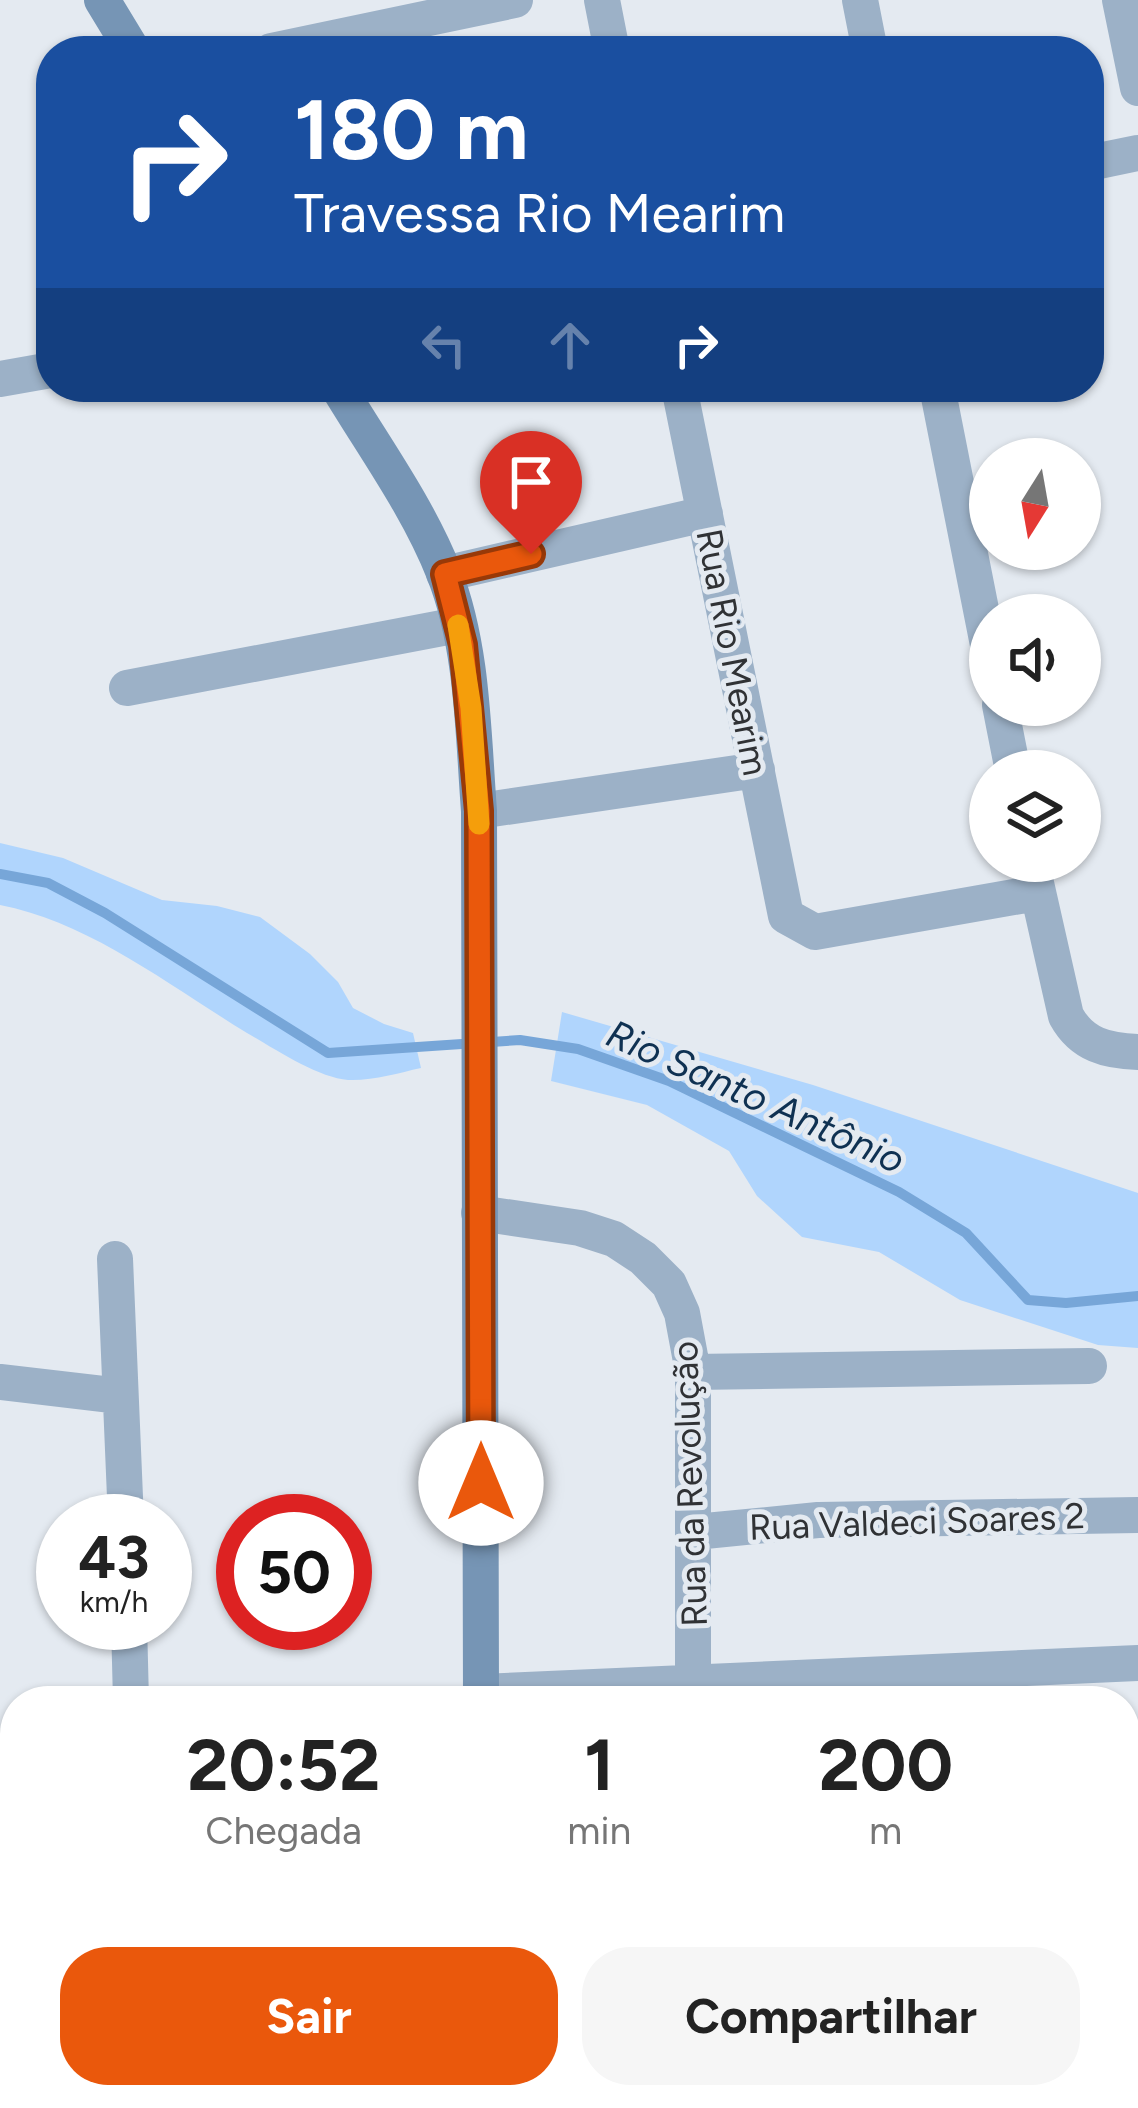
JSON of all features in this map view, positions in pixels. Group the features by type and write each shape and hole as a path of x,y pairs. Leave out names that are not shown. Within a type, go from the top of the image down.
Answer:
{"main road":[{"path":"102,0 124,36"},
{"path":"347,402 445,574 471,708 479,811 482,1686"}],"street":[{"path":"343,36 515,0"},
{"path":"602,0 609,36"},
{"path":"860,0 867,36"},
{"path":"1120,0 1138,88"},
{"path":"1104,160 1138,152"},
{"path":"0,379 36,373"},
{"name":"Rua Rio Mearim","path":"682,402 786,916 815,932 1014,882"},
{"path":"940,402 978,594"},
{"path":"445,574 705,514"},
{"path":"127,688 458,625"},
{"path":"479,811 757,770"},
{"path":"1035,882 1066,1016 1075,1032 1108,1050 1138,1052"},
{"name":"Rua da Revolução","path":"479,1213 580,1228 614,1239 643,1258 669,1284 682,1313 693,1372 693,1682"},
{"path":"115,1259 125,1494"},
{"path":"693,1372 1090,1366"},
{"path":"0,1382 120,1396"},
{"name":"Rua Valdeci Soares 2","path":"695,1532 818,1520 1138,1515"},
{"path":"130,1650 131,1686"},
{"path":"637,1686 1138,1663"}],"shaded area":[{"path":"0,843 63,858 162,900 260,917 310,954 338,982 353,1008 413,1033 421,1068 357,1080 323,1074 97,941 33,913 0,905"},
{"path":"562,1012 813,1085 1138,1193 1138,1348 1098,1345 960,1300 879,1252 802,1237 757,1196 729,1151 647,1105 551,1081"}],"waterway":[{"name":"Rio Santo Antônio","path":"0,874 48,883 105,913 328,1053 520,1040 578,1049 669,1081 899,1192 966,1233 1028,1300 1066,1303 1138,1296"}],"slow traffic":[{"path":"458,625 471,708 479,824"}],"route":[{"path":"481,1483 479,811 463,645 445,574 531,554"}]}
